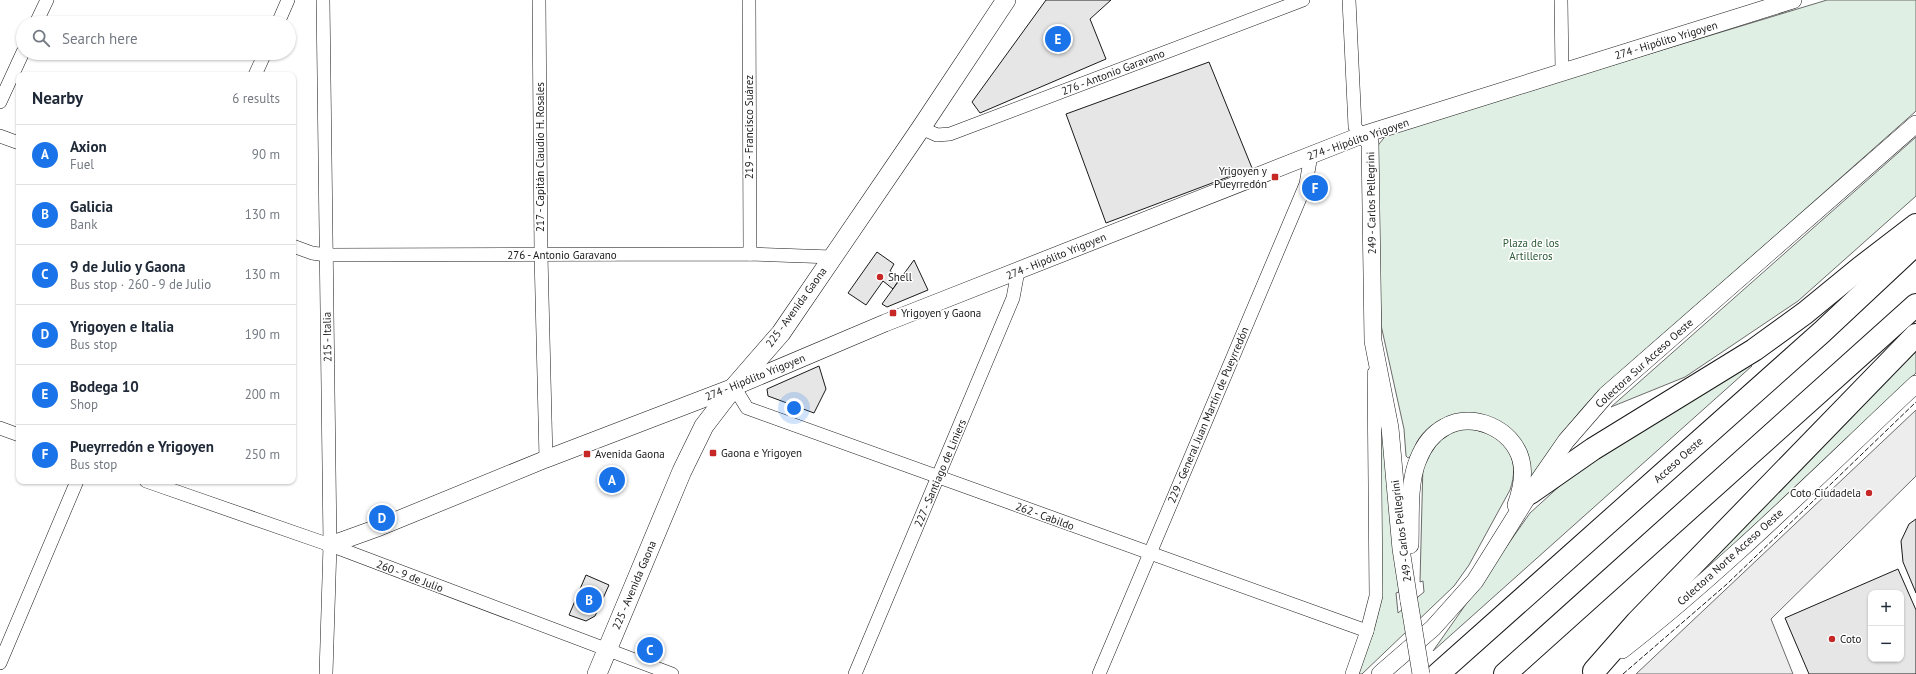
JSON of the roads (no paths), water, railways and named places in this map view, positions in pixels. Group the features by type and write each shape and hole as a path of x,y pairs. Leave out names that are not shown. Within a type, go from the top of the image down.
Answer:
{"highway":[{"path":"1530,493 1593,449 1754,350 1805,313 1916,225"},
{"name":"Acceso Oeste","path":"1438,674 1822,332 1916,244"},
{"path":"1505,674 1916,305"},
{"path":"1592,672 1637,622 1916,335"}],"main road":[{"name":"225 - Avenida Gaona","path":"597,674 606,650 704,426 734,387 781,333 921,128 1006,0"}],"street":[{"path":"39,16 47,0"},
{"path":"281,16 288,0"},
{"name":"215 - Italia","path":"323,0 330,545 326,674"},
{"name":"217 - Capitán Claudio H. Rosales","path":"539,0 541,255 546,459"},
{"name":"219 - Francisco Suárez","path":"749,0 750,254"},
{"name":"276 - Antonio Garavano","path":"921,128 937,135 950,134 1303,0"},
{"name":"249 - Carlos Pellegrini","path":"1349,0 1355,127 1370,142 1377,584 1374,611 1352,674"},
{"path":"1561,0 1562,72"},
{"name":"274 - Hipólito Yrigoyen","path":"330,545 380,527 546,459 734,387 885,323 1362,135 1775,3 1793,0"},
{"path":"0,102 19,60"},
{"path":"256,72 262,60"},
{"name":"Colectora Sur Acceso Oeste","path":"1380,674 1433,628 1475,581 1530,493 1566,441 1606,395 1916,124"},
{"path":"0,136 16,142"},
{"name":"229 - General Juan Martín de Pueyrredón","path":"1099,674 1306,184 1311,155"},
{"name":"276 - Antonio Garavano","path":"296,247 312,253 326,255 750,254 832,257"},
{"name":"227 - Santiago de Liniers","path":"855,674 1013,298 1018,271"},
{"name":"249 - Carlos Pellegrini","path":"1373,341 1390,428 1401,549 1421,674"},
{"name":"Colectora Norte Acceso Oeste","path":"1592,672 1683,600 1916,384"},
{"name":"262 - Cabildo","path":"734,387 747,408 938,478 1367,631"},
{"path":"1409,598 1413,475 1417,460 1425,446 1433,436 1445,427 1460,422 1479,422 1505,434 1517,450 1521,460 1522,482 1508,529"},
{"path":"0,428 16,434"},
{"path":"0,663 76,484"},
{"name":"260 - 9 de Julio","path":"155,484 330,545 672,674"}],"place":[{"name":"Bodega 10","path":"1058,39"},
{"name":"Yrigoyen y Pueyrredón","path":"1275,177"},
{"name":"Pueyrredón e Yrigoyen","path":"1315,188"},
{"name":"Shell","path":"880,277"},
{"name":"Yrigoyen y Gaona","path":"893,313"},
{"name":"Gaona e Yrigoyen","path":"713,453"},
{"name":"Avenida Gaona","path":"587,454"},
{"name":"Axion","path":"612,480"},
{"name":"Coto Ciudadela","path":"1869,493"},
{"name":"Yrigoyen e Italia","path":"382,518"},
{"name":"Galicia","path":"589,600"},
{"name":"Coto","path":"1832,639"},
{"name":"9 de Julio y Gaona","path":"650,650"}],"park label":[{"name":"Plaza de los Artilleros","path":"1531,249"}]}
